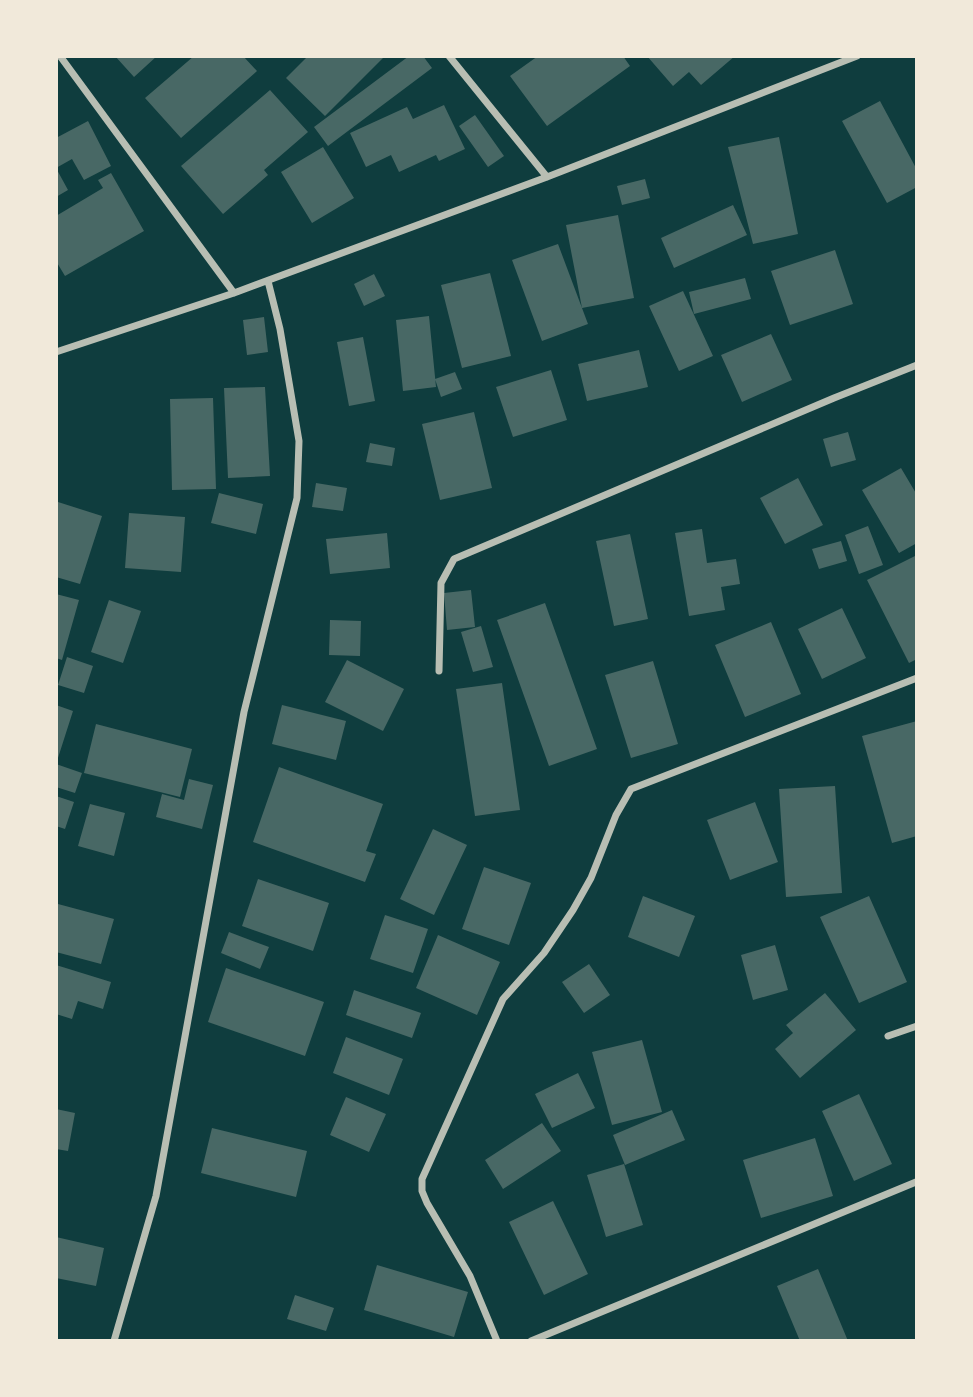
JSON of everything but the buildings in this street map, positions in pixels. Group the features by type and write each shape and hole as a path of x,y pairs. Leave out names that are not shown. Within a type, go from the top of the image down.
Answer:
{"street":[{"path":"60,56 234,293"},
{"path":"449,56 547,177"},
{"path":"56,352 268,281 547,177 857,56"},
{"path":"114,1341 156,1196 244,712 298,498 299,441 280,329 268,281"},
{"path":"439,671 441,583 454,559 917,365"},
{"path":"497,1341 470,1276 427,1203 422,1191 422,1179 503,999 544,953 573,910 591,878 616,815 631,789 917,678"},
{"path":"888,1036 917,1026"},
{"path":"531,1341 916,1182"}]}
